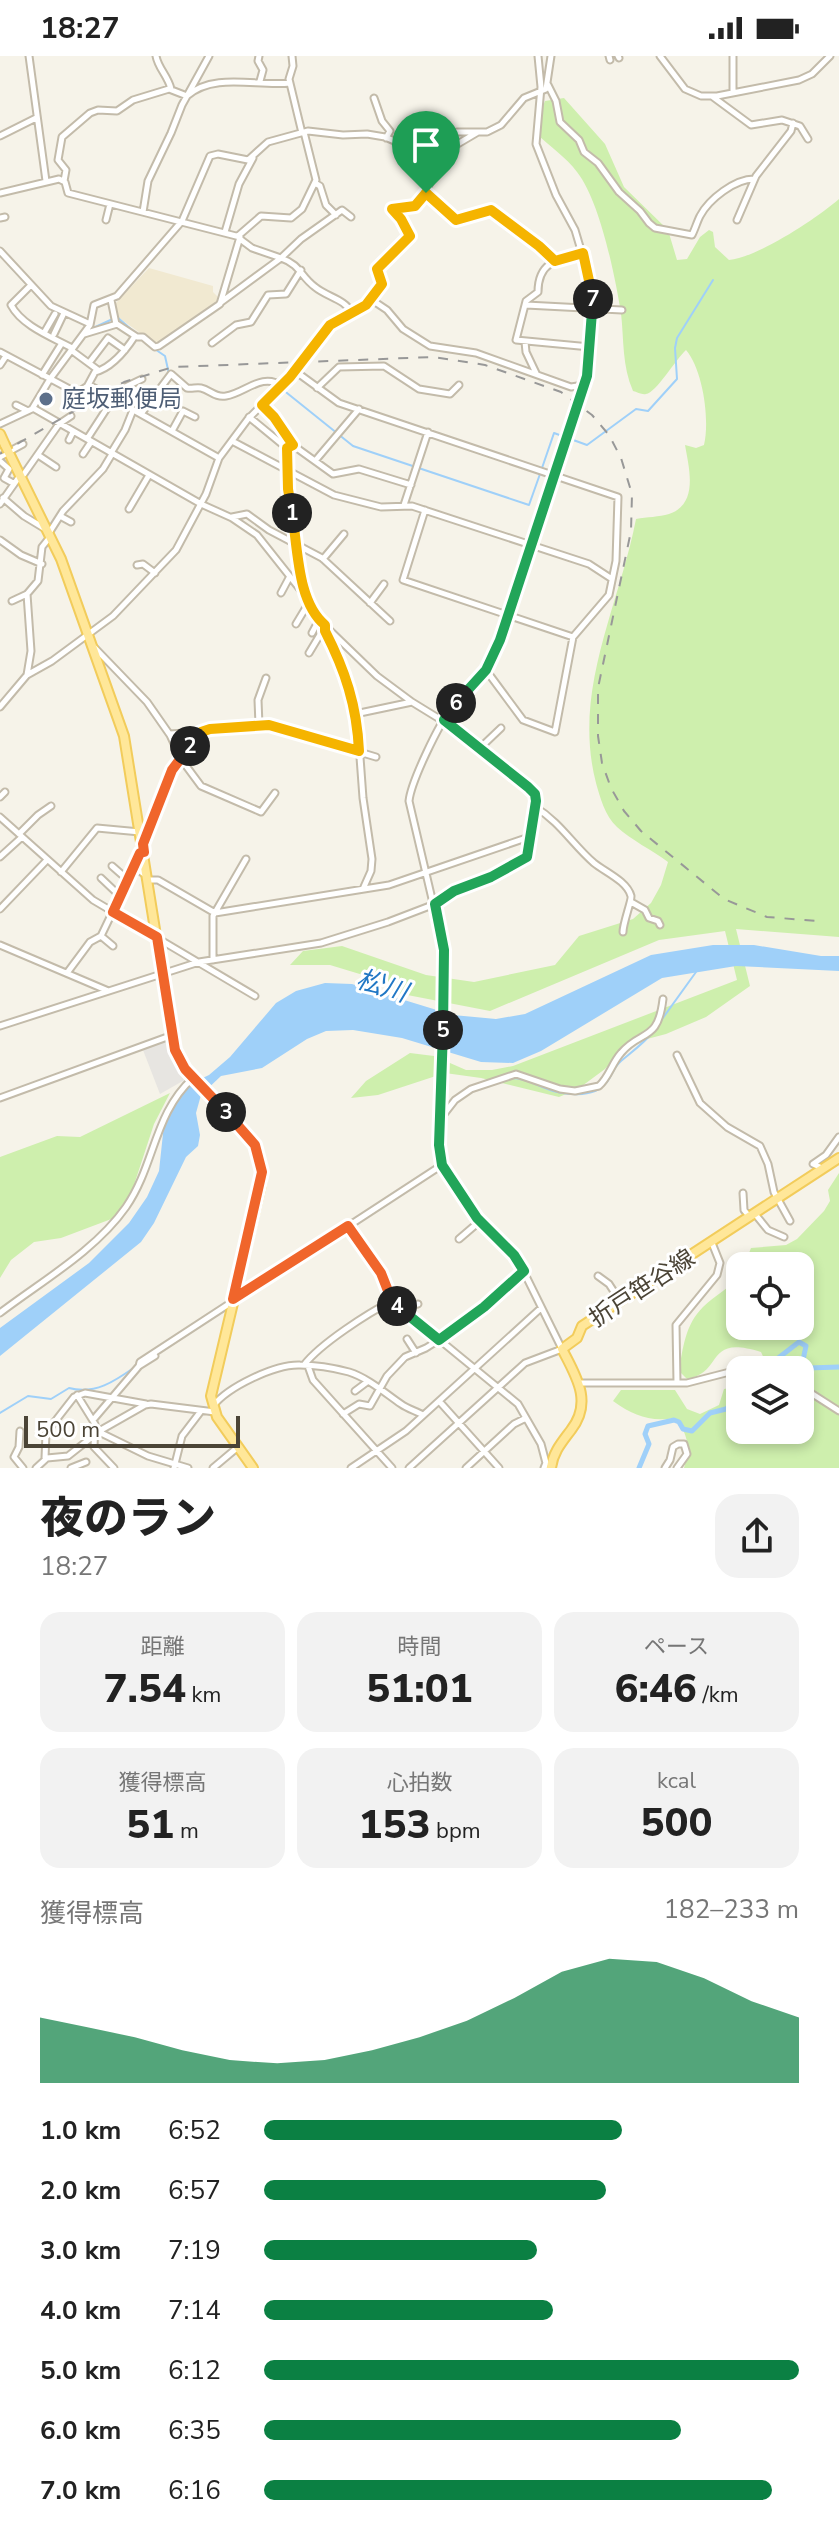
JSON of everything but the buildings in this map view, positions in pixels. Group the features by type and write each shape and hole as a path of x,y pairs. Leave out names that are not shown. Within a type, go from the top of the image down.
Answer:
{"main road":[{"path":"0,434 49,533 127,745 170,1036 179,1059 255,1145 262,1172 211,1390 214,1409 253,1468"},
{"name":"折戸笹谷線","path":"562,1349 577,1338 585,1323 839,1158"},
{"path":"548,1466 580,1415 583,1401 579,1383 562,1349"}],"street":[{"path":"29,56 46,181"},
{"path":"156,56 171,89"},
{"path":"143,212 147,184 186,96 209,56"},
{"path":"259,56 263,70 260,81"},
{"path":"220,303 239,237 261,216 294,218 315,183 315,172 290,83 292,56"},
{"path":"409,1468 525,1363 562,1349 514,1255 480,1221 442,1165 439,1145 444,950 409,797 444,720 486,670 495,653 584,385 593,309 591,284 583,253 536,144 540,92 538,56"},
{"path":"551,56 548,84 556,101 556,115 562,125 579,140 584,152 598,163 621,194 655,228 692,235 709,203 743,181 754,179"},
{"path":"660,56 687,91 701,96 807,77 830,56"},
{"path":"733,56 733,92"},
{"path":"186,96 200,88 260,81 290,83"},
{"path":"225,232 239,184 253,157 268,142 303,132 367,134 404,145 457,132 490,131 499,126 524,98 540,92 548,84"},
{"path":"186,96 171,89 135,99 117,111 97,110 84,117 60,142 58,160 66,170 64,181 68,193 239,237 252,248 296,265 314,287 347,305 352,313"},
{"path":"713,96 753,126 780,120 793,123 803,129 808,139"},
{"path":"374,98 390,131 386,138"},
{"path":"0,136 36,118"},
{"path":"737,220 754,179 792,129 793,123"},
{"path":"0,707 27,675 113,616 180,544 201,504 219,458 249,417 282,386 330,325 372,300 381,286 377,269 410,236 392,209 415,206 426,193 443,159 456,145 478,132"},
{"path":"0,424 31,410 88,329 94,305 111,300 182,221 210,156 218,154 243,161 253,157"},
{"path":"0,193 55,179 64,181"},
{"path":"315,183 320,186 326,205 336,215"},
{"path":"426,193 456,220 491,210 555,261"},
{"path":"106,220 110,204"},
{"path":"111,300 115,321 135,336 143,337 158,347 342,210 351,217"},
{"path":"0,251 51,306 88,329"},
{"path":"583,253 555,261 539,278 538,292 527,300 516,339 590,347"},
{"path":"212,343 236,325 251,322 268,295 286,294 301,270"},
{"path":"30,286 11,307 22,319 72,349 99,370"},
{"path":"372,300 387,310 403,329 429,346 476,353 571,387 584,385"},
{"path":"526,305 622,310"},
{"path":"54,334 64,313"},
{"path":"44,333 55,314"},
{"path":"69,323 72,317"},
{"path":"88,329 115,321"},
{"path":"0,365 3,354 78,394 99,370 103,370 125,350 135,336"},
{"path":"89,363 108,338 125,350"},
{"path":"525,342 526,352 536,373"},
{"path":"42,375 62,343"},
{"path":"317,388 339,367 374,365 386,367 415,388 434,393 450,394 459,385"},
{"path":"295,371 334,401 618,497 616,556 609,596 573,637 555,732 523,720 486,670"},
{"path":"141,414 170,374 188,389 201,388 220,396 231,395 260,381 277,382 282,386"},
{"path":"83,454 116,391 142,379"},
{"path":"88,385 219,458"},
{"path":"16,405 59,424 260,537 305,596"},
{"path":"0,1026 199,962 325,942 435,904 454,891 491,877 527,857 535,807 533,792 444,720 412,702 377,676 319,620 308,603 287,468 290,447 274,417 262,405"},
{"path":"315,461 359,409"},
{"path":"12,601 27,594 38,581 43,545 49,533 60,516 103,469 133,410"},
{"path":"172,431 183,411 195,417"},
{"path":"49,533 2,501 59,424 71,416"},
{"path":"249,417 333,474 359,469 411,485"},
{"path":"69,440 73,432"},
{"path":"404,505 428,432"},
{"path":"232,441 339,496 381,507 404,505 425,510 593,565 612,579"},
{"path":"13,483 4,478 9,469 0,459 8,450 23,444"},
{"path":"38,455 56,467"},
{"path":"129,509 149,475"},
{"path":"425,510 403,579 573,637"},
{"path":"231,518 247,514 323,559 390,621"},
{"path":"60,516 71,522"},
{"path":"323,559 344,534"},
{"path":"0,540 23,556 42,564"},
{"path":"137,565 142,563 155,573"},
{"path":"281,593 289,578"},
{"path":"370,603 384,584"},
{"path":"27,594 31,651 27,675"},
{"path":"296,624 308,603"},
{"path":"312,633 319,620"},
{"path":"309,653 325,626"},
{"path":"325,626 344,670 355,714 372,859 371,871 363,889"},
{"path":"92,646 145,700 201,786 262,812 275,793"},
{"path":"259,725 259,696 266,678"},
{"path":"355,714 412,702"},
{"path":"170,735 269,725 376,757"},
{"path":"480,748 501,728"},
{"path":"67,973 90,942 101,936 143,848 172,770 201,732"},
{"path":"0,857 38,815 51,806"},
{"path":"535,807 552,818 589,858 620,882 630,895 623,932"},
{"path":"0,817 93,900 255,996"},
{"path":"61,872 97,828 141,832"},
{"path":"134,867 148,878 158,880 214,913 389,885 532,835"},
{"path":"213,960 214,913 246,859"},
{"path":"0,911 47,860"},
{"path":"112,866 128,880"},
{"path":"101,878 120,896"},
{"path":"631,902 643,908 649,918 660,922 660,925"},
{"path":"101,936 113,946"},
{"path":"0,945 107,991"},
{"path":"440,1119 455,1100 468,1090 516,1074 560,1089 575,1091 599,1086 621,1053 653,1031 661,1016 663,999"},
{"path":"0,1098 170,1036"},
{"path":"677,1055 700,1103 727,1127 760,1146 778,1199 790,1221"},
{"path":"0,1313 92,1243 121,1212 143,1174 168,1108 177,1093 194,1078"},
{"path":"823,1169 813,1164 826,1155 839,1137"},
{"path":"93,1420 140,1362 442,1165"},
{"path":"743,1193 743,1209 768,1230 784,1237"},
{"path":"459,1239 480,1221"},
{"path":"348,1226 381,1273 392,1301 518,1404 544,1452 548,1466"},
{"path":"677,1383 676,1325 717,1275 720,1263 712,1243"},
{"path":"343,1414 359,1404 370,1406 399,1363 439,1340 484,1307 524,1271"},
{"path":"598,1276 609,1284 620,1302"},
{"path":"306,1366 310,1357 357,1320 392,1301"},
{"path":"399,1307 418,1304 412,1319"},
{"path":"383,1306 388,1316"},
{"path":"351,1468 423,1415 541,1308"},
{"path":"407,1339 416,1353"},
{"path":"139,1366 155,1356"},
{"path":"54,1460 47,1449 46,1433 60,1412 77,1395 85,1393 201,1411 214,1409 226,1392 256,1377 294,1365 349,1372 423,1415"},
{"path":"306,1366 313,1380 392,1468"},
{"path":"579,1383 677,1383 726,1374"},
{"path":"355,1391 367,1382"},
{"path":"77,1395 93,1420 96,1434 94,1447 114,1468"},
{"path":"814,1395 839,1411"},
{"path":"439,1401 499,1468"},
{"path":"36,1468 68,1456 96,1434 147,1404"},
{"path":"175,1466 182,1436 201,1411"},
{"path":"466,1468 514,1424 526,1418"},
{"path":"20,1431 19,1447 14,1457 23,1468"},
{"path":"96,1434 175,1466 188,1468"},
{"path":"665,1468 673,1447 684,1444 687,1454 677,1468"},
{"path":"213,1468 238,1447"},
{"path":"544,1452 557,1449"},
{"path":"48,1468 54,1460"},
{"path":"71,1468 86,1462"}],"shaded area":[{"path":"149,268 213,286 213,292 218,297 216,303 157,345 118,317 116,303"},
{"path":"168,1040 175,1061 188,1078 160,1094 143,1050"}],"green space":[{"path":"564,98 605,144 624,187 668,230 677,260 687,259 700,237 709,230 713,232 715,247 729,260 755,252 786,236 839,199 839,937 736,929 750,986 706,1017 666,1034 628,1044 605,1069 578,1089 559,1097 481,1078 445,1073 378,1095 351,1098 366,1081 410,1053 434,1056 466,1070 513,1066 737,980 725,931 659,940 490,1011 397,993 363,975 330,965 290,965 303,951 342,946 426,975 474,982 555,965 579,936 633,919 651,903 661,885 668,862 617,827 604,806 590,749 590,715 601,650 636,519 669,514 685,502 690,484 685,445 696,448 704,445 705,409 701,382 686,350 650,392 643,394 633,391 625,362 615,279 593,201 573,167 537,134 537,121 545,101"},
{"path":"170,1093 154,1124 132,1191 114,1218 61,1238 34,1242 11,1260 0,1278 0,1157 57,1136 80,1137"},
{"path":"839,1173 839,1468 684,1468 687,1442 675,1418 642,1417 628,1411 613,1401 621,1390 675,1390 687,1409 700,1414 719,1405 726,1389 726,1444 814,1444 814,1356 763,1356 761,1352 731,1348 717,1356 699,1375 687,1379 679,1371 692,1321 726,1288 726,1340 814,1340 814,1252 749,1252 751,1248 786,1245 797,1239 824,1211 830,1201 828,1190"}],"water":[{"path":"713,945 754,945 839,956 839,971 736,966 662,978 541,1051 513,1063 481,1062 402,1038 353,1030 326,1031 307,1039 262,1068 221,1076 201,1095 196,1113 200,1135 198,1146 186,1157 154,1223 141,1242 0,1356 0,1328 89,1263 129,1223 147,1197 159,1171 165,1115 188,1085 209,1075 230,1057 276,1003 296,991 325,983 352,984 453,1015 496,1019 525,1014 651,955"}],"waterway":[{"path":"8,264 39,297"},
{"path":"542,468 554,433 587,445 636,409 648,411 677,379 677,338 713,280"},
{"path":"53,309 69,317"},
{"path":"78,321 91,329 117,317 139,336"},
{"path":"143,341 165,356 169,374"},
{"path":"282,389 353,446 529,505 540,474"},
{"path":"660,1022 696,972"},
{"path":"510,1078 560,1092 596,1091 607,1082 619,1063 654,1031"},
{"path":"443,1144 445,1165"},
{"path":"781,1356 799,1342 806,1346 804,1356"},
{"path":"0,1413 28,1396 51,1399 69,1388 96,1388 135,1367"},
{"path":"814,1368 839,1367"},
{"path":"639,1468 649,1444 645,1434 648,1426 674,1420 683,1429 692,1431 710,1413 726,1409"}],"railway":[{"path":"0,454 124,382 173,367 434,357 485,365 561,392 592,415 609,435 621,458 632,494 631,531 598,688 598,736 602,763 611,788 624,811 641,831 724,899 767,917 818,921"}],"place":[{"name":"庭坂郵便局","path":"46,399"}],"route":[{"path":"426,193 456,220 491,210 555,261 583,253 593,304 587,376 500,640 486,670 444,720 528,787 535,794 536,801 527,857 491,877 445,895 435,904 445,971 440,1158 446,1173 477,1218 514,1255 524,1271 484,1307 439,1340 392,1301 381,1273 348,1226 233,1299 261,1185 260,1156 250,1136 180,1062 170,1036 157,937 113,912 140,853 144,852 143,844 172,770 201,732 269,725 359,751 354,706 344,670 325,625 314,614 305,596 300,575 288,489 287,448 293,445 262,405 290,377 330,325 372,300 382,284 377,269 410,236 392,209 415,206 426,193"}],"water label":[{"name":"松川","path":"382,986"}]}
